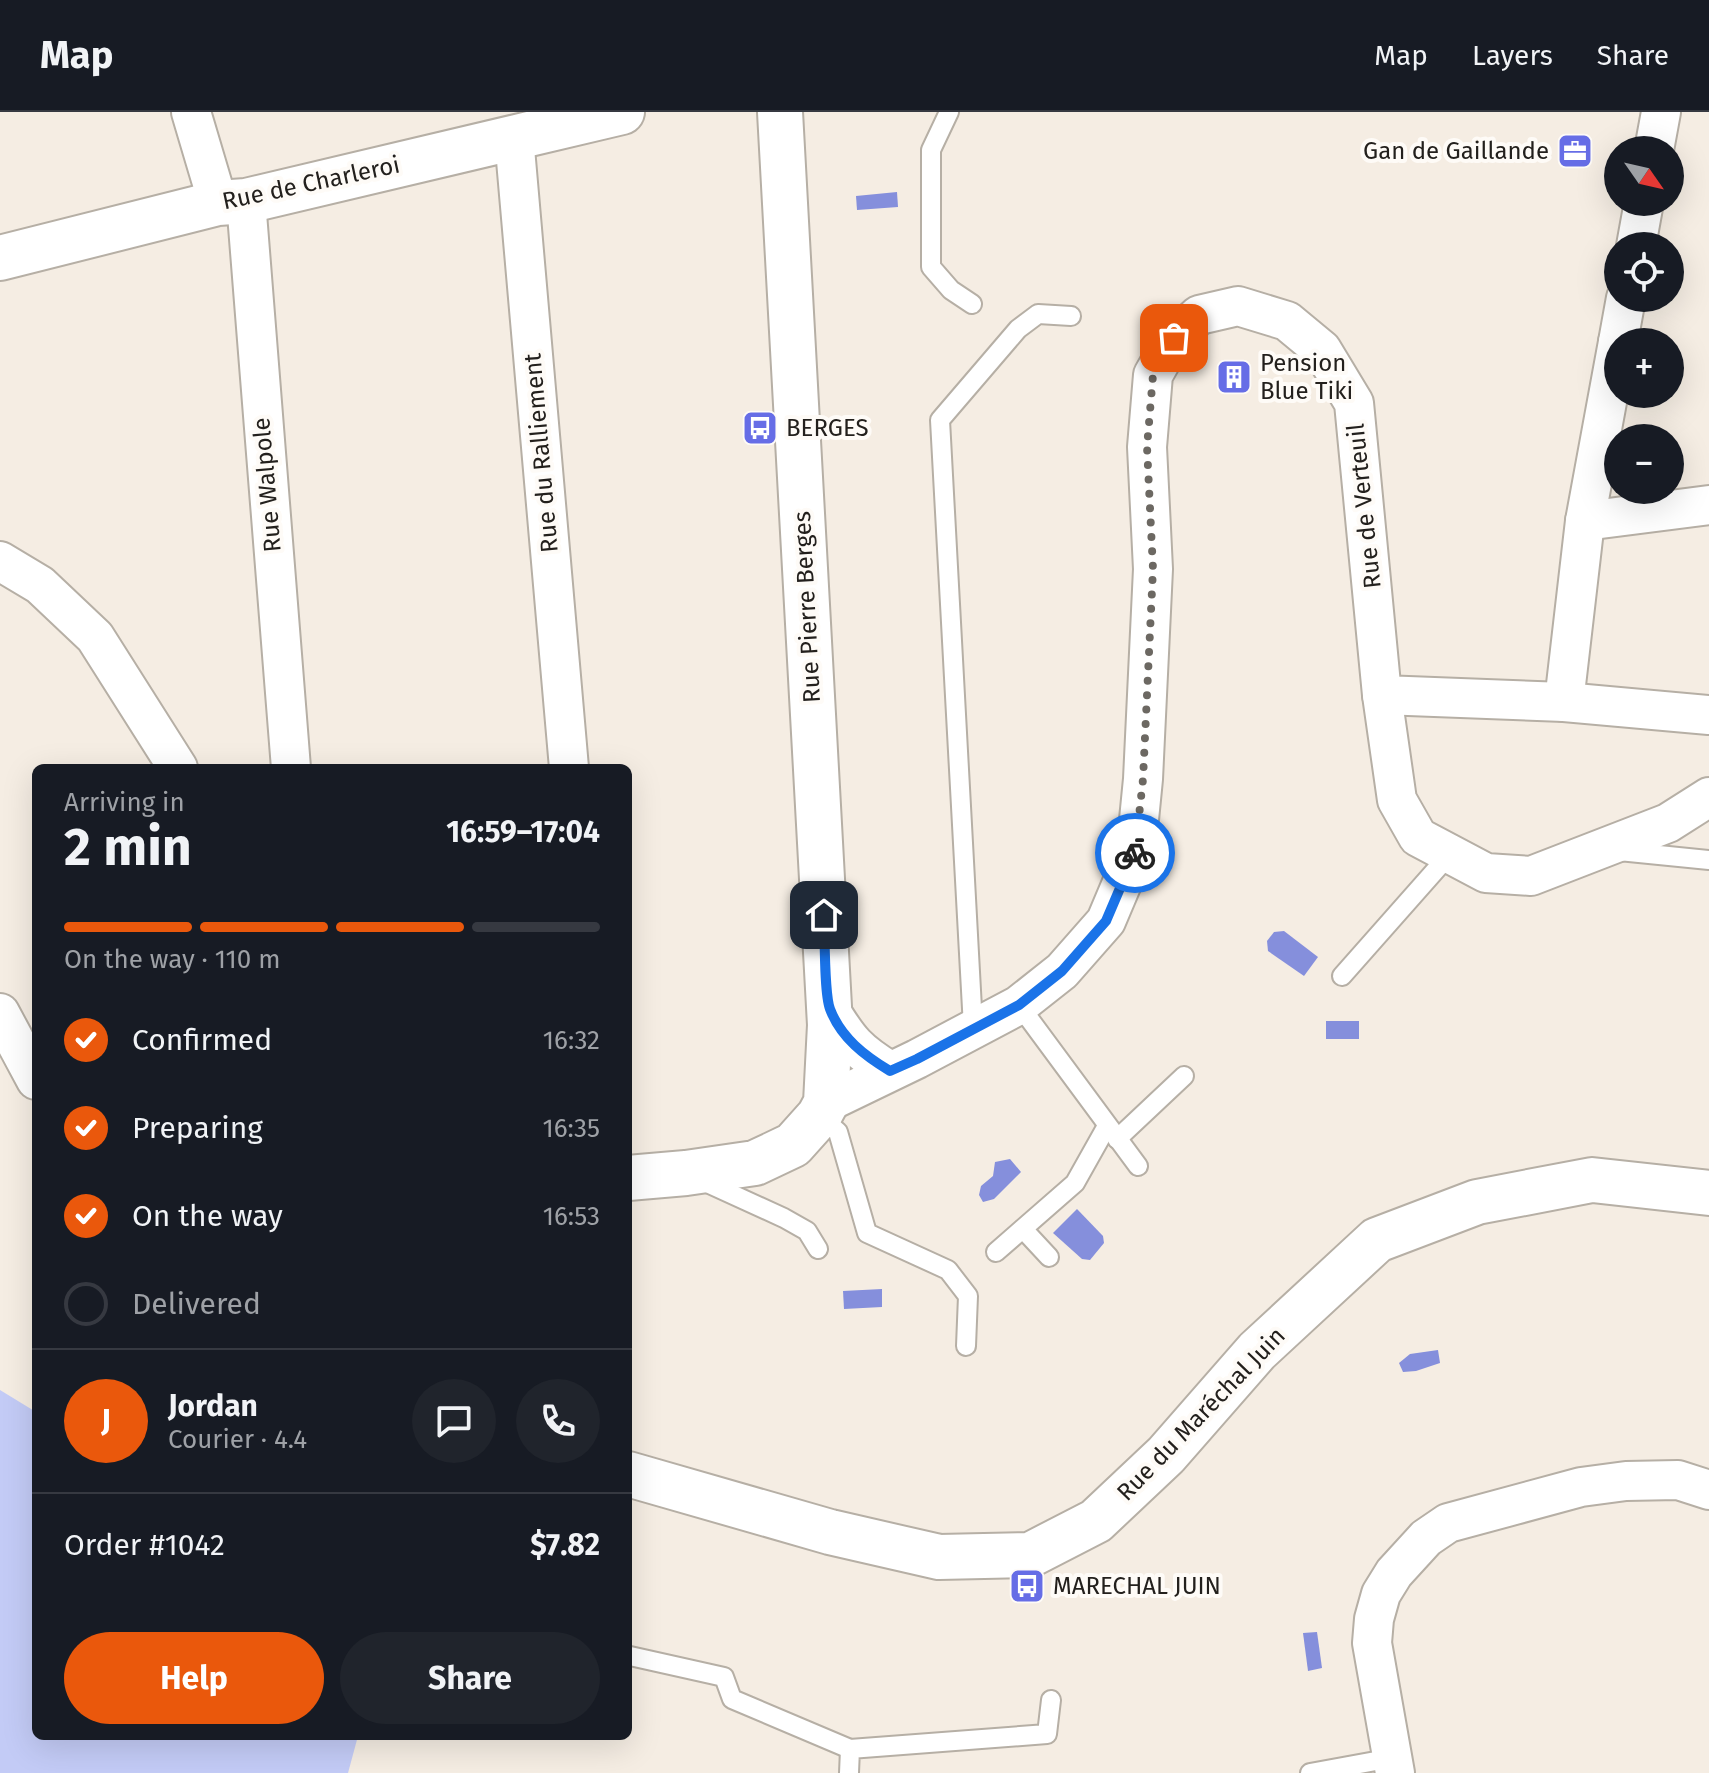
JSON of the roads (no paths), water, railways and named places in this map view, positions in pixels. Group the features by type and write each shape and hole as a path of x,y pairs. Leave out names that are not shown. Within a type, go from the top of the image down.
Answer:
{"street":[{"name":"Rue Walpole","path":"191,112 232,202 291,764"},
{"name":"Rue de Charleroi","path":"0,258 622,112"},
{"name":"Rue Pierre Berges","path":"780,112 829,1008 822,1109"},
{"path":"1657,136 1661,112"},
{"name":"Rue du Ralliement","path":"514,137 569,764"},
{"name":"Rue de Verteuil","path":"632,1178 755,1163 793,1145 822,1109 1019,1005 1062,971 1106,921 1136,850 1143,779 1153,569 1147,447 1153,375 1174,338 1199,315 1238,306 1287,321 1322,350 1354,403 1382,695 1397,800 1418,837 1486,873 1531,876 1668,823 1709,797"},
{"path":"1564,702 1585,521 1606,408"},
{"path":"1585,521 1709,505"},
{"path":"0,561 40,585 95,637 175,764"},
{"path":"1382,695 1564,702 1709,715"},
{"path":"829,1008 849,1042 890,1071"},
{"path":"0,1013 32,1073"},
{"name":"Rue du Maréchal Juin","path":"632,1475 830,1532 939,1557 1030,1555 1096,1521 1166,1455 1257,1351 1377,1240 1477,1202 1592,1180 1709,1193"},
{"path":"1394,1766 1372,1643 1374,1619 1381,1594 1394,1573 1426,1538 1448,1523 1581,1487 1626,1481 1678,1480 1709,1490"}],"lane":[{"path":"949,112 931,150 931,267 951,290 972,304"},
{"path":"973,1027 940,420 1018,329 1038,314 1071,316"},
{"path":"1600,849 1709,860"},
{"path":"1342,976 1449,855"},
{"path":"1019,1005 1138,1166"},
{"path":"996,1252 1075,1183 1112,1132 1184,1076"},
{"path":"822,1109 838,1132 867,1233 948,1270 968,1296 966,1346"},
{"path":"686,1173 807,1231 818,1249"},
{"path":"1023,1229 1049,1257"},
{"path":"632,1656 724,1677 732,1699 850,1749 1047,1734 1051,1700"},
{"path":"849,1773 850,1749"},
{"path":"1310,1773 1394,1766"}],"water":[{"path":"897,192 898,207 857,210 856,196"},
{"path":"1284,931 1318,957 1304,976 1268,951 1267,941 1274,932"},
{"path":"1326,1021 1359,1021 1359,1039 1326,1039"},
{"path":"1010,1159 1021,1172 994,1199 983,1202 979,1195 981,1186 993,1176 995,1162"},
{"path":"1077,1209 1103,1236 1104,1243 1090,1260 1082,1259 1053,1233"},
{"path":"882,1289 882,1307 844,1309 843,1291"},
{"path":"1438,1350 1440,1363 1403,1372 1399,1363 1410,1354"},
{"path":"1317,1632 1322,1668 1308,1671 1303,1633"}],"place":[{"name":"Gan de Gaillande","path":"1575,151"},
{"name":"Pension Blue Tiki","path":"1234,377"},
{"name":"BERGES","path":"760,428"},
{"name":"MARECHAL JUIN","path":"1027,1586"}]}
